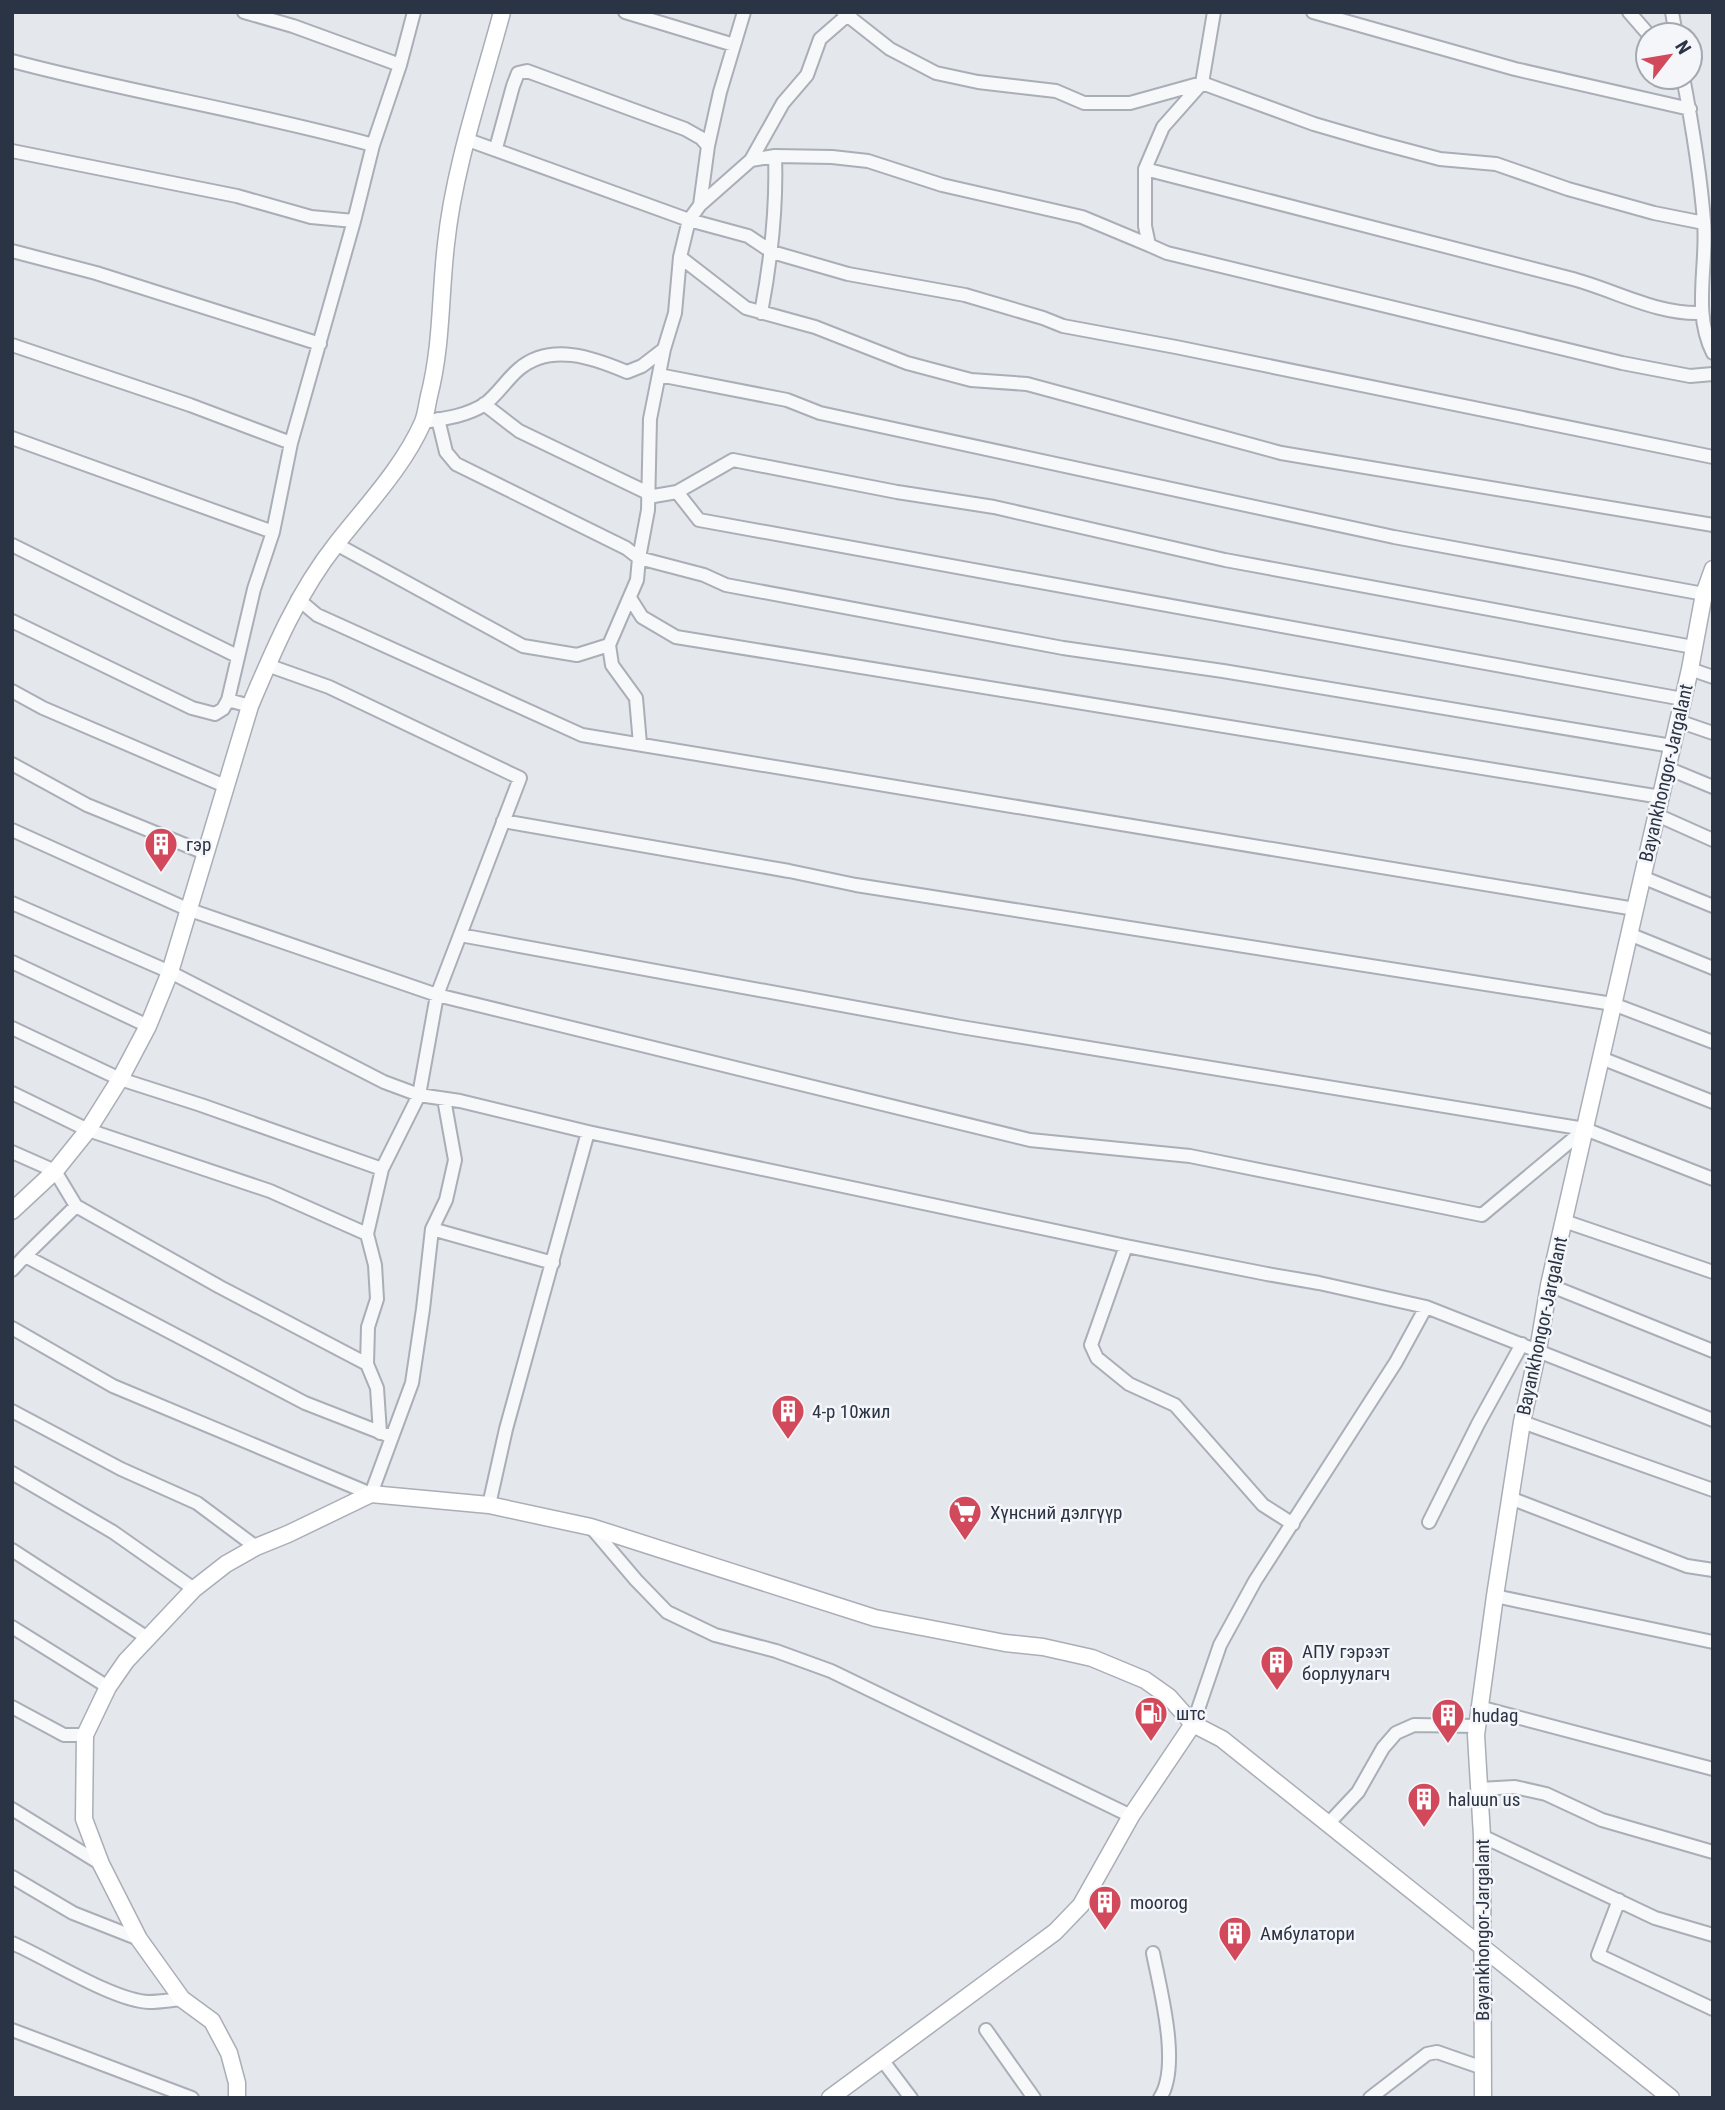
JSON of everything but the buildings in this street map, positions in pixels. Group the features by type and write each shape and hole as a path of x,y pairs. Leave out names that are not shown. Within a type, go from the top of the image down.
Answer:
{"street":[{"path":"243,12 293,26 400,65"},
{"path":"12,621 192,708 215,714 223,709 228,700 254,589 273,532 291,443 373,145 400,65 414,12"},
{"path":"12,1211 55,1171 88,1130 120,1079 148,1026 170,972 250,706 298,599 430,421 438,364 446,244 454,190 502,12"},
{"path":"625,12 734,46"},
{"path":"699,205 720,92 744,12"},
{"path":"1149,245 1145,226 1145,169 1163,127 1202,83 1214,12"},
{"path":"1313,12 1515,69 1690,109"},
{"path":"640,744 636,698 612,665 609,645 637,580 648,495 649,418 675,313 680,257 689,220 699,205 751,160 783,103 807,75 820,39 847,14 890,49 936,73 978,82 1056,91 1084,103 1130,103 1202,83 1314,124 1376,142 1440,159 1496,164 1568,190 1704,223"},
{"path":"12,61 162,98 302,126 373,145"},
{"path":"496,148 518,73 527,71 685,129 701,138 708,146"},
{"path":"1686,91 1704,223 1702,313 1713,353"},
{"path":"468,140 689,220 748,236 772,251 848,274 965,295 1063,326 1713,457"},
{"path":"12,151 237,196 311,217 354,221"},
{"path":"751,160 775,156 832,157 868,162 942,185 1082,217 1167,253 1622,363 1690,376 1713,374"},
{"path":"761,313 772,251 777,199 775,156"},
{"path":"1145,169 1577,280 1650,306 1685,314 1702,313"},
{"path":"12,251 96,273 320,344"},
{"path":"680,257 746,308 815,327 872,350 971,380 1027,384 1281,453 1713,525"},
{"path":"12,345 190,405 291,443"},
{"path":"430,421 456,416 484,404 522,367 554,353 595,359 627,372 642,366 664,349"},
{"path":"659,376 787,400 820,413 1394,537 1704,594"},
{"path":"484,404 519,431 648,495 677,492 733,460 897,492 993,507 1225,560 1693,647"},
{"path":"430,421 446,452 456,464 626,548 639,558 704,575 726,585 1063,649 1223,671 1672,746"},
{"path":"12,438 273,532"},
{"path":"677,492 699,520 1683,699"},
{"path":"337,544 523,646 578,655 609,645"},
{"path":"12,545 237,656"},
{"name":"Bayankhongor-Jargalant","path":"1483,2098 1482,1836 1477,1726 1522,1422 1530,1347 1549,1285 1690,669 1704,594 1713,569"},
{"path":"630,598 642,617 676,636 1661,797"},
{"path":"298,599 317,615 582,735 1635,909"},
{"path":"267,665 329,687 520,778 437,995 419,1095 382,1169 367,1234 375,1265 377,1299 368,1327 367,1364 377,1388 386,1435"},
{"path":"1690,669 1713,677"},
{"path":"12,691 43,708 225,786"},
{"path":"228,700 250,706"},
{"path":"1678,721 1713,733"},
{"path":"12,764 87,805 205,853"},
{"path":"1667,768 1713,787"},
{"path":"1657,815 1713,840"},
{"path":"503,821 856,885 1613,1004 1713,1042"},
{"path":"12,830 187,909 437,995 1030,1140 1189,1156 1482,1215 1585,1129"},
{"path":"1642,877 1713,906"},
{"path":"12,903 170,972 384,1082 419,1095 460,1101 588,1132 1426,1307 1713,1420"},
{"path":"1629,934 1713,968"},
{"path":"460,935 961,1027 1585,1129 1713,1179"},
{"path":"12,962 148,1026"},
{"path":"12,1028 120,1079 382,1169"},
{"path":"1601,1058 1713,1102"},
{"path":"12,1093 88,1130 270,1191 367,1234"},
{"path":"371,1494 386,1435 412,1383 432,1229 446,1200 455,1160 444,1099"},
{"path":"489,1505 506,1429 588,1132"},
{"path":"12,1152 55,1171 76,1206 220,1287 367,1364"},
{"path":"12,1270 76,1206"},
{"path":"1564,1221 1713,1272"},
{"path":"432,1229 553,1263"},
{"path":"1126,1246 1091,1345 1097,1358 1129,1384 1175,1405 1263,1505 1293,1524"},
{"path":"24,1256 305,1403 386,1435"},
{"path":"1549,1285 1713,1350"},
{"path":"830,2098 1055,1932 1081,1905 1131,1816 1193,1724 1220,1645 1255,1581 1396,1362 1426,1307"},
{"path":"12,1328 113,1386 371,1494 489,1505 591,1527 875,1618 1092,1658 1145,1680 1169,1697 1193,1724 1222,1739 1671,2098"},
{"path":"1429,1522 1478,1424 1530,1347"},
{"path":"12,1411 121,1469 197,1503 256,1547"},
{"path":"1522,1422 1713,1490"},
{"path":"12,1473 113,1532 194,1589"},
{"path":"237,2098 237,2083 229,2053 212,2021 182,1999 139,1938 100,1864 84,1818 85,1735 108,1687 126,1661 194,1589 226,1564 256,1547 371,1494"},
{"path":"1510,1497 1687,1566 1713,1570"},
{"path":"591,1527 667,1612 715,1635 776,1651 831,1671 1131,1816"},
{"path":"12,1550 146,1637"},
{"path":"1495,1596 1713,1642"},
{"path":"12,1627 108,1687"},
{"path":"12,1707 64,1734 85,1735"},
{"path":"1479,1707 1713,1769"},
{"path":"1328,1824 1359,1792 1383,1748 1396,1733 1414,1725 1477,1726"},
{"path":"1479,1789 1515,1787 1546,1794 1602,1820 1713,1852"},
{"path":"12,1809 100,1864"},
{"path":"1482,1836 1655,1917 1713,1936"},
{"path":"12,1877 74,1913 139,1938"},
{"path":"1619,1900 1598,1955 1713,2009"},
{"path":"12,1943 132,1999 147,2002 182,1999"},
{"path":"1153,1953 1169,2032 1167,2088 1160,2098"},
{"path":"12,2030 192,2098"},
{"path":"986,2030 1034,2098"},
{"path":"1370,2098 1427,2054 1437,2052 1483,2067"},
{"path":"883,2061 911,2098"}],"place":[{"name":"гэр","path":"161,874"},
{"name":"4-р 10жил","path":"788,1441"},
{"name":"Хүнсний дэлгүүр","path":"965,1542"},
{"name":"АПУ гэрээт борлуулагч","path":"1277,1692"},
{"name":"штс","path":"1151,1743"},
{"name":"hudag","path":"1448,1745"},
{"name":"haluun us","path":"1424,1829"},
{"name":"moorog","path":"1105,1932"},
{"name":"Амбулатори","path":"1235,1963"}]}
